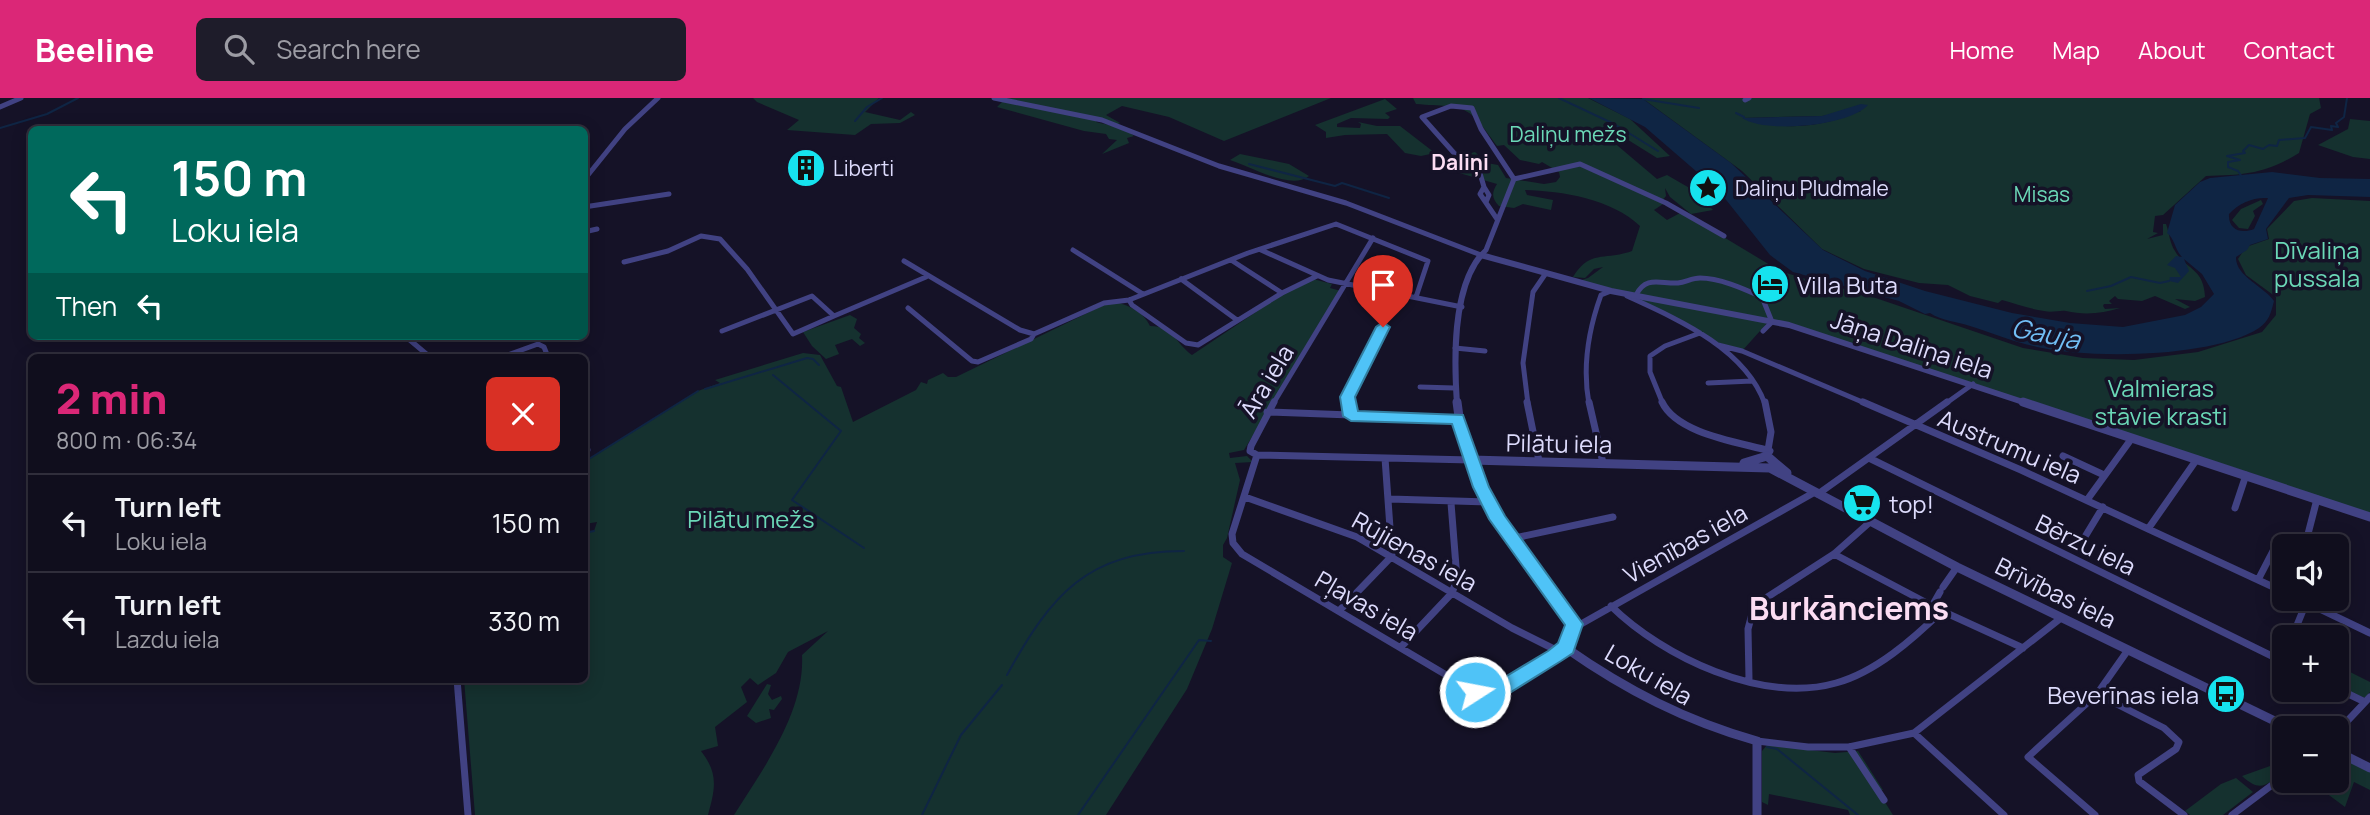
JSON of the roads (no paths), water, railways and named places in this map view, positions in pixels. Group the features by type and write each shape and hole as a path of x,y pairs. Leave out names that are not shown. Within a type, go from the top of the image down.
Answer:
{"street":[{"path":"0,107 21,98"},
{"path":"588,175 625,129 658,98"},
{"name":"Jāņa Daliņa iela","path":"994,98 1102,120 1219,166 1356,206 1481,255 1622,294 1772,322 1973,384 2370,517"},
{"path":"1497,219 1480,194 1484,187 1479,170 1454,153 1422,117 1442,108 1467,105 1473,107 1480,127 1514,180"},
{"path":"1514,180 1580,164 1665,203 1724,236"},
{"path":"1514,180 1486,250 1468,276 1455,348 1454,388 1458,419 1488,502 1510,538 1564,609 1574,628 1563,650"},
{"path":"588,206 669,194"},
{"path":"908,307 972,361 978,362 1104,303 1129,300 1331,224 1428,261 1416,297"},
{"path":"588,231 597,229"},
{"path":"624,262 668,251 701,236 720,239 747,269 793,334 928,277"},
{"name":"Āra iela","path":"1233,543 1232,534 1257,455 1251,451 1251,446 1267,412 1349,284 1373,238"},
{"path":"1073,250 1143,294"},
{"path":"1261,250 1317,276 1462,307"},
{"path":"1231,260 1282,293"},
{"path":"904,261 1020,330 1034,334"},
{"path":"1539,461 1522,363 1533,292 1546,273"},
{"path":"1129,300 1159,325 1194,346 1282,293 1317,276"},
{"path":"906,289 928,277"},
{"path":"1636,295 1639,287 1646,282 1660,279 1679,284 1698,278 1711,280 1762,297 1772,322 1763,331"},
{"path":"1181,279 1237,320"},
{"path":"1603,463 1586,397 1584,370 1589,325 1601,295 1611,291"},
{"path":"1351,416 1347,397 1352,384 1400,294"},
{"path":"1622,294 1700,333 1718,345 1752,381 1764,398 1770,418 1768,453 1773,467"},
{"path":"722,331 814,296 834,316"},
{"path":"1700,333 1657,350 1650,356 1648,362 1651,374 1666,409 1671,416 1691,426 1768,453"},
{"path":"410,340 426,354"},
{"path":"510,354 538,344 544,347 547,354"},
{"name":"Austrumu iela","path":"1718,345 1744,352 2087,500 2272,586"},
{"path":"1455,348 1485,351"},
{"path":"1735,362 1735,357 1744,352"},
{"path":"1708,383 1752,381"},
{"name":"Vienības iela","path":"1574,628 1871,459 1973,384"},
{"path":"1420,387 1454,388"},
{"path":"1267,412 1458,419"},
{"path":"2087,500 2132,438"},
{"path":"1768,453 1760,456 1758,463 1773,467"},
{"name":"Pilātu iela","path":"1257,455 1734,466 1758,463"},
{"path":"2063,456 2104,475"},
{"path":"1339,611 1392,556 1385,458"},
{"name":"Bērzu iela","path":"1871,459 2272,656"},
{"path":"2148,529 2197,459"},
{"name":"Brīvības iela","path":"1773,467 1956,567 2272,720"},
{"path":"2235,508 2246,475"},
{"name":"Rūjienas iela","path":"1245,497 1357,537 1452,593 1563,650"},
{"path":"1390,499 1451,503 1488,502"},
{"path":"2308,534 2317,499"},
{"path":"1401,647 1452,593 1457,579 1451,503"},
{"path":"2083,540 2103,507"},
{"path":"1510,538 1612,516"},
{"path":"1749,679 1748,629 1754,610 1766,598 1834,554 1870,522"},
{"name":"Pļavas iela","path":"1233,543 1242,554 1475,692 1486,695 1509,685 1563,650"},
{"path":"2258,580 2272,553"},
{"path":"1834,554 1942,611 2023,648"},
{"path":"1932,606 1956,567"},
{"path":"1611,606 1652,641 1676,656 1702,667 1749,679 1807,687 1851,677 1912,638 1942,611"},
{"path":"2327,611 2370,633"},
{"name":"Loku iela","path":"1563,650 1620,685 1686,720 1757,741 1808,747 1849,747 1914,733 2061,618"},
{"path":"2095,815 2028,757 2030,752 2099,695 2116,673 2128,650"},
{"path":"457,683 468,815"},
{"path":"2349,693 2368,700 2349,720"},
{"path":"2099,695 2164,728 2179,742 2176,749 2138,775 2138,781 2184,815"},
{"path":"1914,733 2004,815"},
{"path":"1757,741 1757,815"},
{"path":"1849,747 1884,800"},
{"path":"2349,758 2370,768"},
{"path":"2232,815 2272,785"}],"water":[{"name":"Gauja","path":"1589,98 1643,99 1731,163 1823,250 1865,271 1925,291 2012,313 2070,323 2123,327 2185,315 2201,307 2214,294 2202,274 2184,259 2189,271 2178,283 2169,281 2170,277 2181,277 2175,268 2167,265 2176,256 2182,257 2167,233 2175,205 2200,182 2210,178 2272,172 2320,178 2370,179 2370,197 2308,195 2289,198 2266,229 2268,239 2250,245 2236,257 2245,276 2274,301 2269,316 2259,328 2238,338 2182,350 2118,354 2060,351 2020,343 1930,313 1925,314 1899,301 1793,272 1770,255 1719,191 1645,127","holes":["2268,198 2254,229 2236,229 2231,224 2229,214 2247,202"]},
{"path":"1861,104 1868,105 1844,118 1826,123 1769,126 1742,118 1822,116"}],"waterway":[{"path":"0,128 47,114 78,98"},
{"path":"855,121 867,107 882,98"},
{"path":"1559,98 1614,124 1658,151"},
{"path":"2242,177 2238,171 2228,167 2228,162 2240,160 2227,156 2245,153 2243,151 2249,145 2263,149 2269,145 2277,146 2279,140 2305,138 2311,127 2332,130 2331,126 2338,127 2336,123 2344,117 2347,98"},
{"path":"1643,99 1699,108"},
{"path":"1736,113 1744,117"},
{"path":"1249,164 1335,186 1342,183 1389,198"},
{"path":"2087,291 2111,286 2131,277 2160,283 2169,281"},
{"path":"705,389 807,358 813,359 819,365"},
{"path":"773,375 841,431 792,500 864,548"},
{"path":"588,460 698,391"},
{"path":"588,532 594,531"},
{"path":"1007,675 1040,622 1076,583 1097,569 1122,559 1150,553 1184,551"},
{"path":"1078,815 1199,640 1211,641"},
{"path":"922,815 961,735 1002,685"},
{"path":"1767,747 1777,749 1858,815"}],"place":[{"name":"Liberti","path":"806,168"},
{"name":"Daliņu Pludmale","path":"1708,188"},
{"name":"Villa Buta","path":"1770,284"},
{"name":"top!","path":"1862,503"},
{"name":"Beverīnas iela","path":"2226,694"}],"district":[{"name":"Daliņi","path":"1460,162"},
{"name":"Burkānciems","path":"1849,608"}],"park label":[{"name":"Daliņu mežs","path":"1568,134"},
{"name":"Misas","path":"2042,194"},
{"name":"Dīvaliņa pussala","path":"2317,263"},
{"name":"Valmieras stāvie krasti","path":"2161,401"},
{"name":"Pilātu mežs","path":"751,518"}]}
